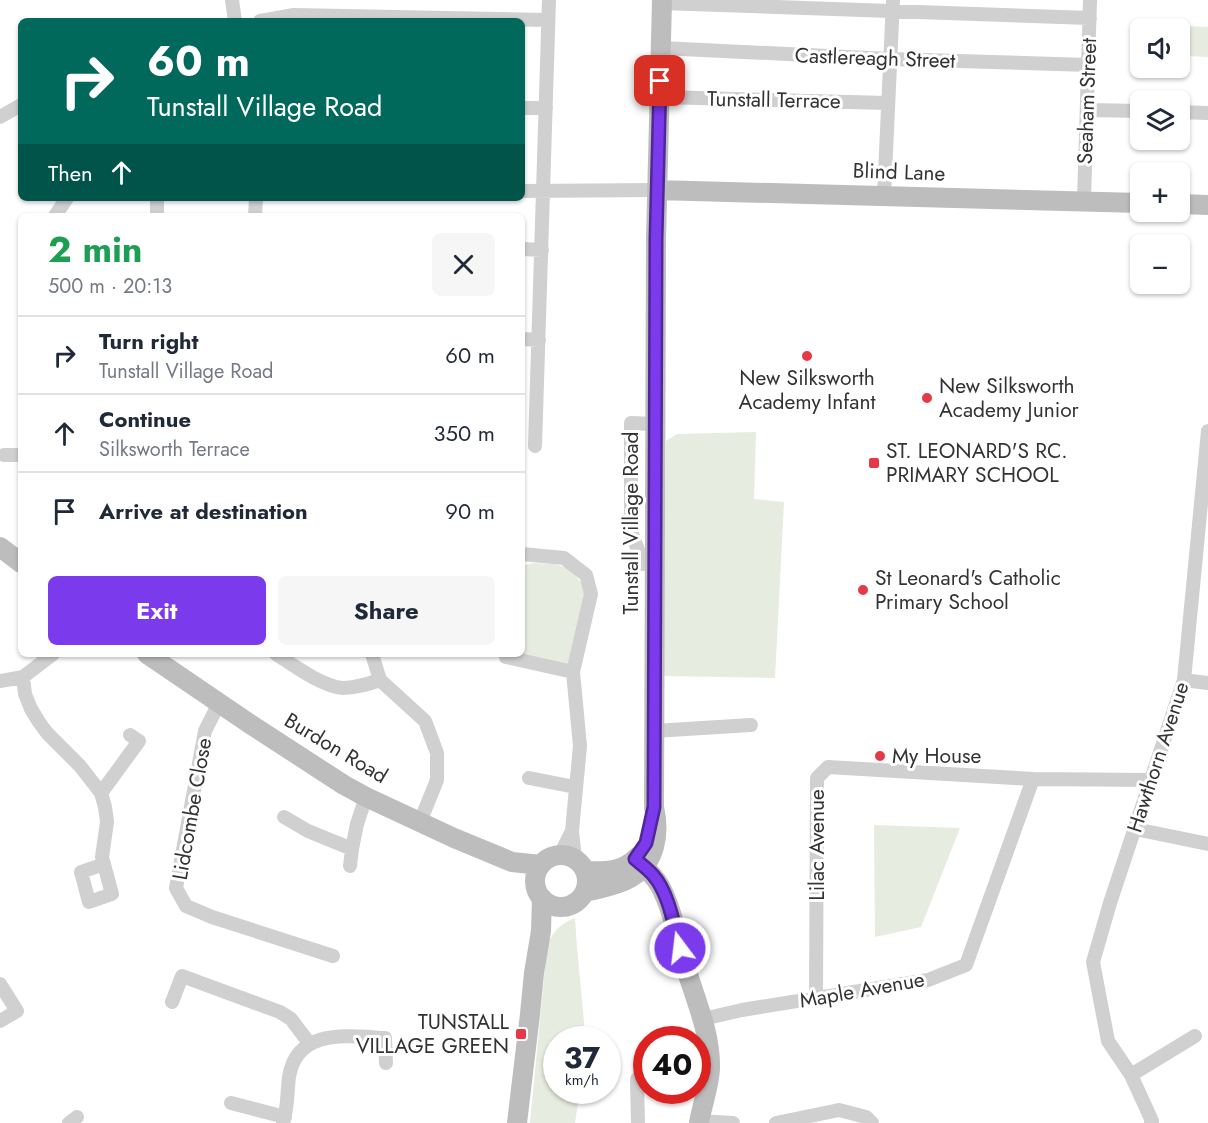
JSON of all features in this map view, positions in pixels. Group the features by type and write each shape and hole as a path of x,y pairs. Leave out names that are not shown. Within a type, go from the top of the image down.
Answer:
{"street":[{"path":"232,0 235,18"},
{"path":"536,446 549,0"},
{"name":"Seaham Street","path":"1084,201 1090,0"},
{"path":"662,1 893,6 1090,18"},
{"name":"Tunstall Village Road","path":"639,863 651,858 656,825 654,731 656,239 662,1"},
{"path":"884,196 893,6"},
{"path":"277,18 294,15 446,18"},
{"path":"525,20 548,20"},
{"name":"Castlereagh Street","path":"661,48 890,59 1089,65"},
{"name":"Tunstall Terrace","path":"660,97 888,103"},
{"path":"0,117 18,107"},
{"path":"525,108 546,108"},
{"path":"1088,110 1130,111"},
{"path":"1190,112 1208,113"},
{"path":"525,191 657,190"},
{"name":"Blind Lane","path":"657,190 1130,203"},
{"path":"1190,204 1208,204"},
{"path":"525,249 542,250"},
{"path":"525,339 539,340"},
{"path":"525,393 537,394"},
{"name":"Hawthorn Avenue","path":"1131,1075 1108,1041 1093,962 1110,903 1184,680 1208,431"},
{"path":"4,455 18,455"},
{"path":"0,547 18,561"},
{"path":"525,554 564,558 586,575 591,594 573,672 580,746 572,831 573,862 587,885 585,892 575,903 562,907 555,906 539,892"},
{"path":"0,681 23,677 49,657"},
{"name":"Burdon Road","path":"151,657 344,785 366,797 454,838 513,862 541,865"},
{"path":"281,657 319,680 341,688 359,687 380,680"},
{"path":"373,657 380,680 425,721 437,753 437,780 420,822"},
{"path":"506,657 573,672"},
{"path":"23,677 26,694 39,722 80,766 101,793 107,822 102,857 104,864 112,894 89,902 81,872 104,864"},
{"path":"1184,680 1208,683"},
{"name":"Lidcombe Close","path":"219,703 205,731 176,888 186,906 333,956"},
{"path":"654,731 751,725"},
{"path":"101,793 139,741 130,735"},
{"name":"Lilac Avenue","path":"816,998 818,778 828,767 1033,779 1151,780"},
{"path":"529,778 575,787"},
{"name":"Maple Avenue","path":"703,1019 928,980 966,965 1033,779"},
{"path":"350,866 357,824 366,797"},
{"path":"285,817 309,831 352,849"},
{"path":"1135,829 1208,844"},
{"path":"517,1123 541,931 536,878 541,865 550,858 573,862 602,872 639,863"},
{"name":"Burdon Road","path":"513,862 526,873 539,892"},
{"path":"585,892 611,886 630,878 639,863"},
{"path":"639,863 654,876 664,894 703,1019 710,1070 699,1122 733,1123"},
{"path":"541,931 562,907"},
{"path":"172,1002 182,976 280,1012 291,1019 309,1043"},
{"path":"0,984 18,1011 0,1021"},
{"path":"231,1102 284,1120 292,1064 300,1051 309,1043 319,1040 351,1036 385,1038 386,1063"},
{"path":"1151,1123 1131,1075 1195,1036"},
{"path":"638,1104 638,1123"},
{"path":"776,1123 839,1110 866,1117 872,1123"}],"shaded area":[{"path":"1190,26 1208,27 1208,57 1190,56"},
{"path":"756,432 754,499 784,502 775,678 662,676 666,441 677,434"},
{"path":"533,563 554,564 571,569 581,583 586,599 572,665 525,655 525,565"},
{"path":"874,825 960,828 921,927 875,937"},
{"name":"TUNSTALL VILLAGE GREEN","path":"575,918 584,1026 543,1026 543,1104 578,1104 575,1123 530,1123 547,947 558,929"}],"place":[{"name":"New Silksworth Academy Infant","path":"807,356"},
{"name":"New Silksworth Academy Junior","path":"927,398"},
{"name":"ST. LEONARD'S RC. PRIMARY SCHOOL","path":"874,463"},
{"name":"St Leonard's Catholic Primary School","path":"863,590"},
{"name":"My House","path":"880,756"},
{"name":"TUNSTALL VILLAGE GREEN","path":"521,1034"}],"route":[{"path":"660,81 656,239 654,807 646,843 635,859 654,876 661,887 671,912 680,948"}]}
